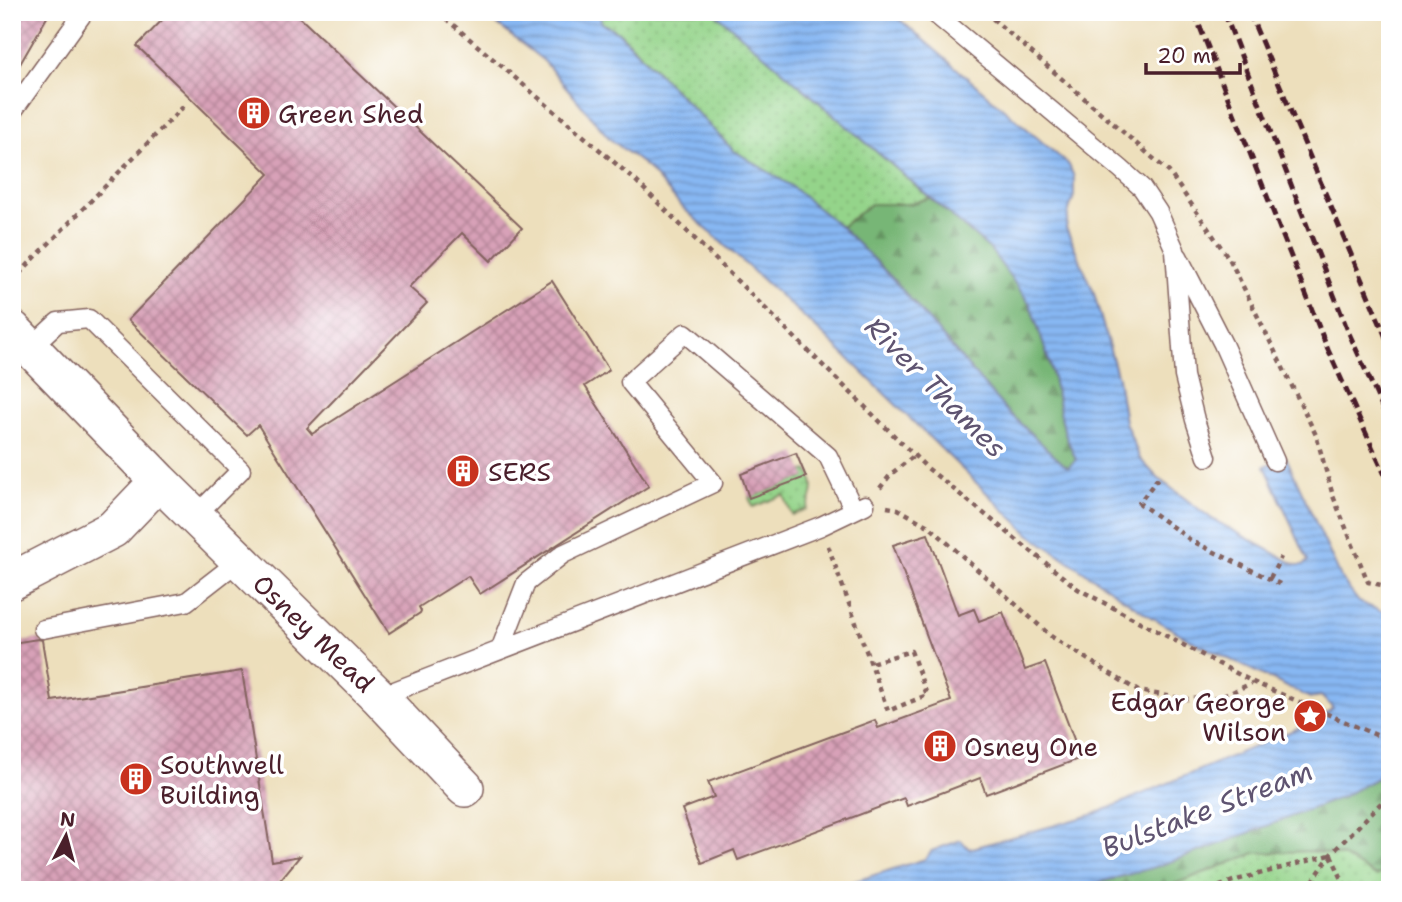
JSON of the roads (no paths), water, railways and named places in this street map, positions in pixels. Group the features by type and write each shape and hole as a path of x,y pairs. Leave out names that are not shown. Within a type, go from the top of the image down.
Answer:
{"street":[{"name":"Osney Mead","path":"22,338 159,481 379,697 465,788"},
{"path":"12,581 113,529 159,481"}],"lane":[{"path":"12,113 84,12"},
{"path":"933,12 1142,188 1158,212 1223,344 1275,461"},
{"path":"1175,250 1184,376 1207,457"},
{"path":"22,338 58,322 89,319 242,470 195,516"},
{"path":"379,697 821,526 860,508 828,456 685,332 630,382 713,482 563,554 526,583 500,650"},
{"path":"43,629 186,602 240,560"}],"water":[{"path":"481,12 598,12 602,23 618,32 733,150 791,186 841,227 892,278 1004,408 1068,467 1076,460 1065,434 1050,364 1030,304 990,249 714,12 891,12 1069,165 1074,177 1074,196 1066,228 1093,290 1118,378 1125,422 1140,459 1158,478 1212,519 1296,565 1303,565 1308,561 1265,466 1286,457 1342,580 1359,602 1390,615 1390,771 1342,797 1212,847 1155,867 1073,890 827,890 925,859 931,851 961,840 969,849 1095,814 1315,721 1333,708 1321,696 1310,698 1198,644 1149,616 1029,534 825,336 681,206 648,168 610,139 544,61"}],"railway":[{"path":"1194,12 1328,350 1390,486"},
{"path":"1224,12 1348,331 1390,425"},
{"path":"1249,12 1390,347"}],"place":[{"name":"Green Shed","path":"254,113"},
{"name":"SERS","path":"463,471"},
{"name":"Edgar George Wilson","path":"1310,716"},
{"name":"Osney One","path":"940,746"},
{"name":"Southwell Building","path":"136,779"}],"water label":[{"name":"River Thames","path":"936,387"},
{"name":"Bulstake Stream","path":"1207,809"}]}
